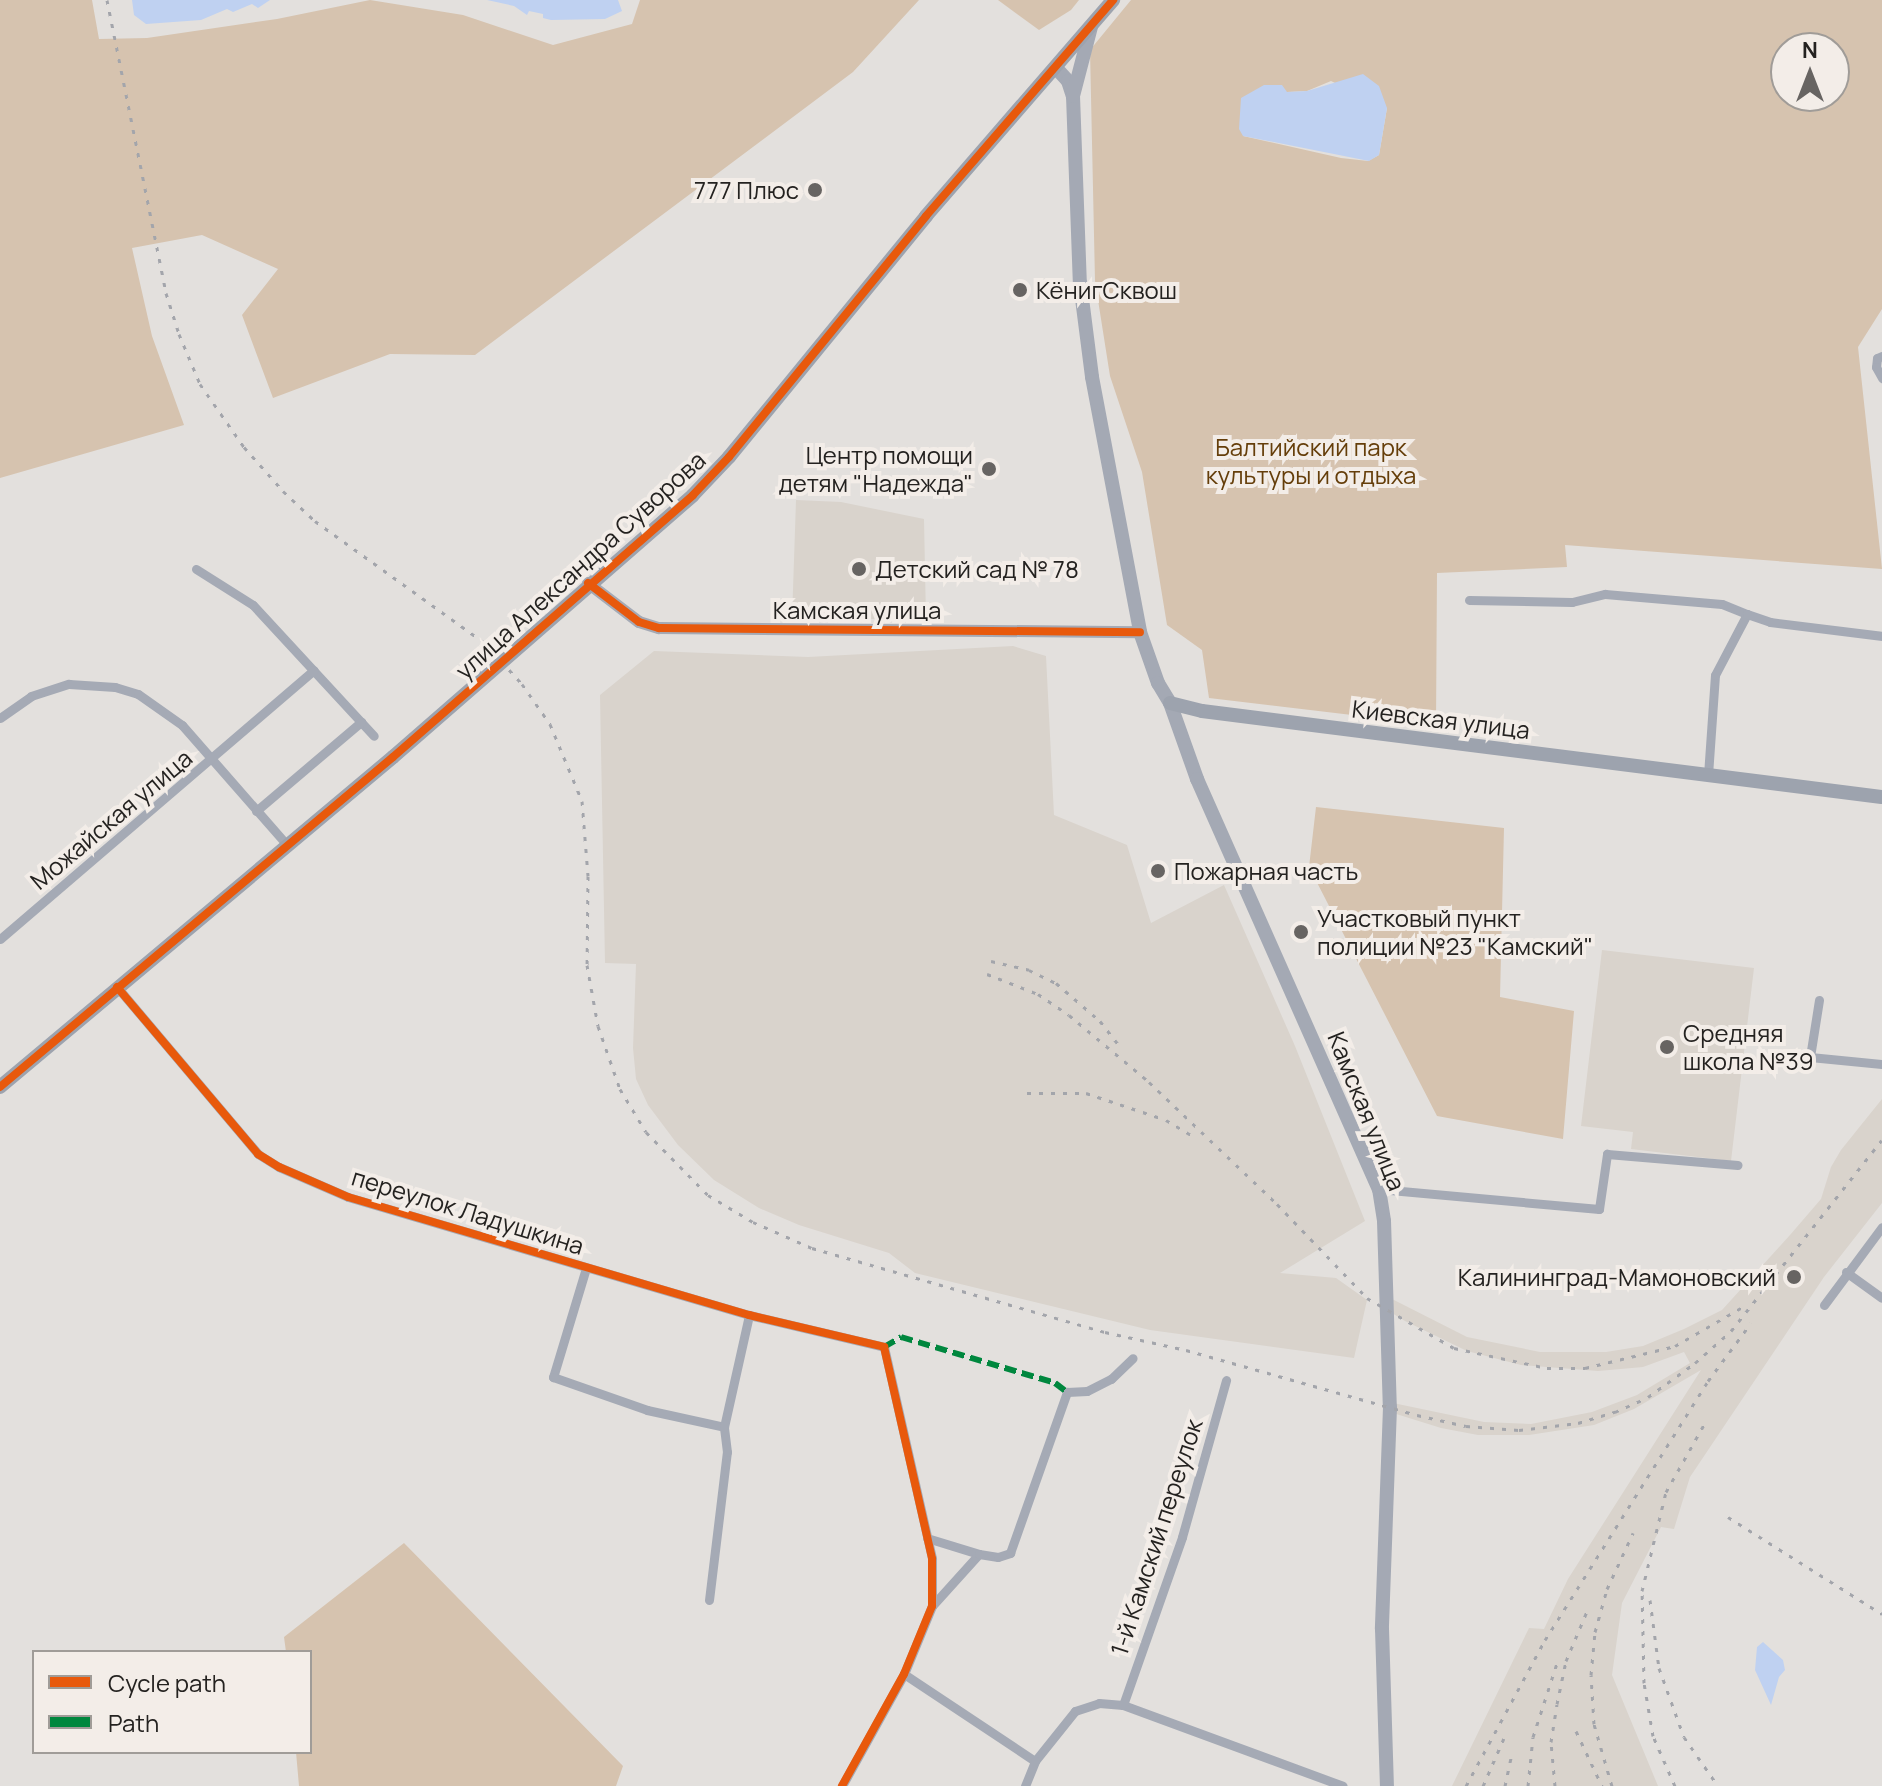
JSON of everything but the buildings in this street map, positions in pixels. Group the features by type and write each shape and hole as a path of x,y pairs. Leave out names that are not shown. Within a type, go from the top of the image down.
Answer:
{"main road":[{"name":"улица Александра Суворова","path":"0,1087 393,757 588,583 693,495 729,457 926,216 1113,0"},
{"path":"1073,96 1091,27"},
{"name":"Камская улица","path":"1056,68 1068,81 1073,96 1080,283 1092,377 1140,632 1197,779 1326,1062 1379,1189 1384,1221 1390,1407 1382,1629 1387,1786"},
{"name":"Киевская улица","path":"1170,703 1210,712 1882,797"}],"street":[{"path":"1882,356 1877,358 1876,367 1882,378"},
{"path":"196,569 253,605 374,736"},
{"name":"Камская улица","path":"588,583 639,622 659,628 1140,632"},
{"path":"1469,600 1572,602 1605,594 1722,604 1770,622 1882,636"},
{"path":"1708,775 1715,675 1747,614"},
{"name":"Можайская улица","path":"0,939 314,670"},
{"path":"0,718 31,696 49,689 90,683 115,687 157,705 182,725 286,844"},
{"path":"256,811 361,722"},
{"name":"переулок Ладушкина","path":"117,987 258,1154 279,1167 348,1197 586,1268 749,1315 884,1347 927,1538"},
{"path":"1819,1000 1810,1057 1882,1064"},
{"path":"1379,1189 1599,1209 1607,1154 1738,1165"},
{"path":"1824,1305 1882,1227"},
{"path":"586,1268 553,1377 647,1410 724,1427"},
{"path":"1846,1272 1882,1298"},
{"path":"709,1600 727,1452 724,1427 749,1315"},
{"path":"927,1538 979,1554 998,1557 1010,1553 1067,1392 1087,1391 1099,1385 1133,1358"},
{"name":"1-й Камский переулок","path":"1123,1705 1182,1537 1226,1380"},
{"path":"927,1538 932,1559 932,1606"},
{"path":"842,1786 904,1674 932,1606 979,1554"},
{"path":"904,1674 1035,1761"},
{"path":"1025,1786 1035,1761 1075,1711 1099,1703 1123,1705 1343,1786"}],"shaded area":[{"name":"Детский сад № 78","path":"796,500 841,502 924,519 926,619 792,619"},
{"path":"1013,646 1046,656 1054,815 1127,845 1151,923 1224,885 1295,1046 1365,1221 1280,1273 1336,1278 1367,1300 1354,1358 1150,1330 915,1273 889,1253 799,1225 759,1208 714,1180 678,1145 648,1105 636,1079 633,1048 636,964 605,963 600,695 654,651 808,657"},
{"name":"Средняя школа №39","path":"1602,950 1754,968 1731,1161 1631,1149 1633,1132 1581,1126"},
{"path":"1882,1099 1882,1203 1824,1277 1690,1477 1674,1529 1661,1527 1622,1603 1612,1675 1658,1786 1452,1786 1529,1628 1544,1629 1568,1579 1701,1370 1634,1409 1594,1425 1529,1435 1478,1435 1441,1428 1393,1413 1393,1403 1484,1422 1531,1424 1592,1412 1637,1395 1690,1363 1684,1352 1643,1367 1598,1371 1521,1365 1467,1351 1405,1321 1392,1313 1392,1299 1467,1337 1540,1352 1606,1352 1643,1346 1722,1310 1821,1199 1831,1167 1841,1150"}],"green space":[{"path":"0,0 92,0 99,39 147,38 277,19 370,0 463,15 553,45 632,24 640,0 919,0 853,72 475,355 390,354 273,398 242,315 278,269 202,235 132,248 152,336 184,425 0,478"},
{"path":"998,0 1079,0 1071,10 1039,30"},
{"name":"Балтийский парк культуры и отдыха","path":"1131,0 1882,0 1882,309 1858,347 1882,569 1565,545 1567,567 1437,573 1436,725 1209,698 1202,650 1167,625 1142,472 1110,376 1095,281 1090,50","holes":["1331,81 1387,108 1379,155 1368,161 1243,136 1287,92 1307,91"]},
{"path":"1316,807 1504,828 1500,997 1574,1011 1563,1139 1437,1116 1309,867"},
{"path":"404,1543 623,1766 616,1786 299,1786 296,1754 312,1754 312,1650 286,1650 284,1637"}],"water":[{"path":"132,0 270,0 258,8 252,4 233,12 227,9 201,20 146,24 134,15"},
{"path":"487,0 618,0 622,11 605,19 551,20 543,18 543,14 529,11 527,15 514,6"},
{"path":"1363,74 1379,86 1387,108 1379,155 1369,161 1243,136 1239,129 1241,98 1264,85 1282,85 1287,92 1307,91"},
{"path":"1763,1642 1783,1660 1785,1670 1779,1677 1771,1705 1755,1670 1757,1647"}],"railway":[{"path":"107,0 166,293 200,384 244,447 283,491 315,521 485,643 522,684 550,724 582,801 588,876 587,965 598,1026 620,1089 646,1132 708,1195 753,1222 812,1248 1105,1332 1186,1350 1417,1415 1466,1426 1519,1430 1578,1423 1615,1412 1648,1397 1695,1363 1731,1331 1882,1140"},
{"path":"991,961 1029,970 1056,983 1100,1021 1121,1048"},
{"path":"987,974 1038,994 1069,1015 1149,1082 1277,1204 1367,1298 1454,1348 1547,1368 1585,1368 1675,1346 1746,1305"},
{"path":"1027,1093 1086,1093 1166,1120 1196,1138"},
{"path":"1466,1786 1545,1640 1708,1381 1751,1323"},
{"path":"1675,1786 1653,1736 1644,1683 1642,1591 1666,1492 1706,1421"},
{"path":"1728,1517 1882,1614"},
{"path":"1612,1786 1594,1724 1591,1675 1595,1632 1607,1589 1633,1533"},
{"path":"1650,1600 1659,1668 1684,1737 1718,1786"},
{"path":"1555,1786 1551,1742 1557,1704 1566,1661 1588,1609"},
{"path":"1528,1786 1533,1737 1557,1663"},
{"path":"1576,1731 1602,1786"},
{"path":"1483,1786 1504,1738"},
{"path":"1505,1786 1512,1754"}],"marked path":[{"path":"884,1347 901,1337 1055,1383 1067,1392"}],"cycle path":[{"path":"0,1087 393,757 693,495 729,457 926,216 1113,0"},
{"path":"588,583 639,622 659,628 1140,632"},
{"path":"117,987 258,1154 279,1167 348,1197 749,1315 884,1347 932,1559 932,1606 904,1674 842,1786"}],"place":[{"name":"777 Плюс","path":"815,190"},
{"name":"КёнигСквош","path":"1020,290"},
{"name":"Центр помощи детям \"Надежда\"","path":"989,469"},
{"name":"Детский сад № 78","path":"859,569"},
{"name":"Пожарная часть","path":"1158,871"},
{"name":"Участковый пункт полиции №23 \"Камский\"","path":"1301,932"},
{"name":"Средняя школа №39","path":"1667,1047"},
{"name":"Калининград-Мамоновский","path":"1794,1277"}]}
